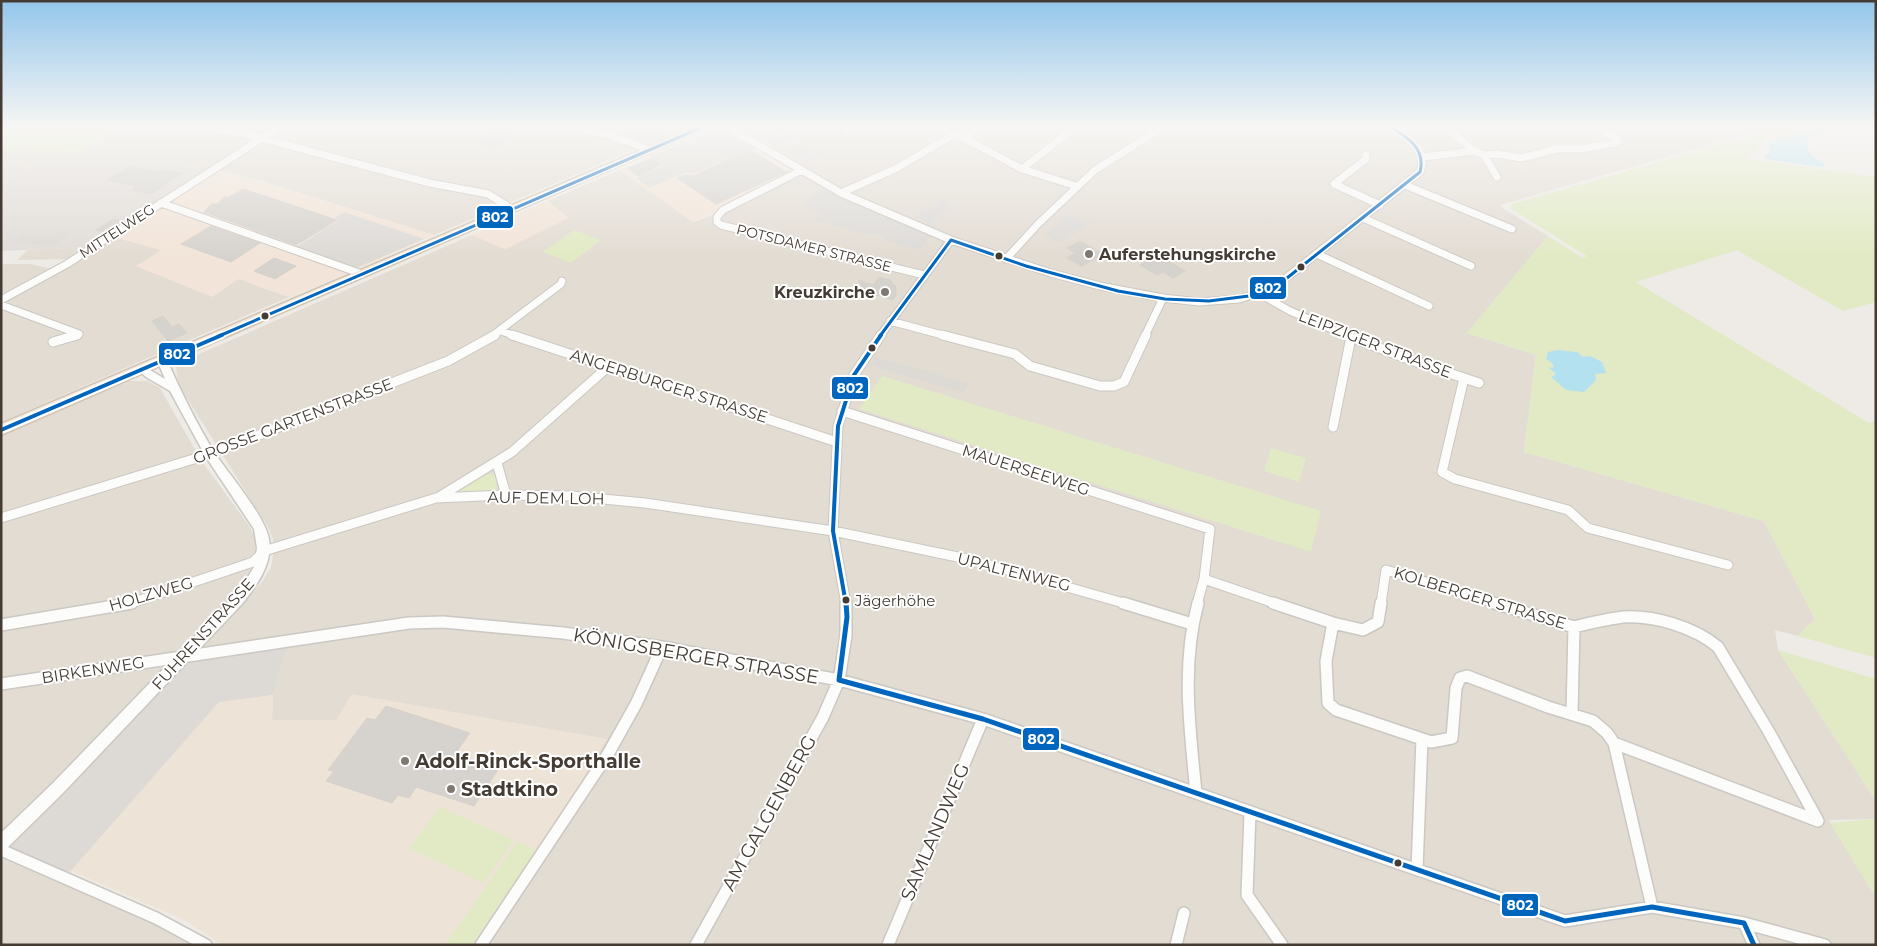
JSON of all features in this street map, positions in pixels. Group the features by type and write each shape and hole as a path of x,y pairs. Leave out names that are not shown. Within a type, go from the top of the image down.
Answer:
{"main road":[{"path":"1,430 362,274 423,250 438,241 603,170"}],"street":[{"name":"MITTELWEG","path":"1,300 67,264 211,170"},
{"path":"384,170 488,194 512,209"},
{"path":"802,170 842,193 951,240 1006,259 1100,286 1163,298 1213,302 1260,294 1282,282 1405,185 1421,170"},
{"name":"POTSDAMER STRASSE","path":"802,170 723,210 717,217 717,222 721,225 924,275"},
{"path":"842,193 892,170"},
{"path":"1026,170 1076,186"},
{"path":"1006,259 1076,186 1096,170"},
{"path":"1352,170 1334,184 1380,205"},
{"path":"1493,170 1497,177"},
{"path":"1405,185 1512,229"},
{"path":"161,202 362,274"},
{"path":"1363,218 1471,266"},
{"path":"840,680 847,618 846,599 833,531 837,442 842,411 854,375 890,321 951,240"},
{"path":"1317,254 1429,306"},
{"name":"GROSSE GARTENSTRASSE","path":"1,518 210,454 448,361 501,331 561,284 562,281"},
{"name":"LEIPZIGER STRASSE","path":"1260,294 1281,307 1351,337 1479,383"},
{"path":"890,321 1015,354 1030,366 1100,386 1114,386 1124,382 1163,298"},
{"path":"1,305 79,334 53,342"},
{"name":"ANGERBURGER STRASSE","path":"501,331 837,442"},
{"path":"1333,427 1351,337"},
{"name":"FUHRENSTRASSE","path":"1,844 58,788 247,590 263,562 264,539 260,528 210,454 174,389 162,360"},
{"path":"436,498 497,463 609,366"},
{"path":"143,369 174,389"},
{"name":"LEIPZIGER STRASSE","path":"1464,378 1442,472 1455,479 1568,510 1588,528 1728,565"},
{"name":"MAUERSEEWEG","path":"842,411 1210,529 1204,566 1204,579"},
{"path":"497,463 506,495"},
{"name":"AUF DEM LOH","path":"264,551 436,498 506,495 571,496 645,503 833,531"},
{"name":"UPALTENWEG","path":"833,531 972,560 1019,572 1119,600 1192,624"},
{"name":"HOLZWEG","path":"1,625 125,605 253,562 264,551"},
{"name":"KOLBERGER STRASSE","path":"1204,579 1333,624 1363,630 1378,622 1386,570 1574,627 1572,714"},
{"path":"1196,793 1187,700 1192,624 1204,579"},
{"path":"1574,627 1606,620 1633,617 1670,625 1704,636 1712,641 1718,647 1769,732 1818,821 1614,743"},
{"name":"KÖNIGSBERGER STRASSE","path":"185,656 408,623 434,623 564,633 662,648 840,680 983,719 1565,921 1652,907 1744,923 1825,945"},
{"path":"1333,624 1326,661 1328,703 1336,710 1431,742 1452,738 1456,688 1460,678 1467,676 1598,724 1614,743 1652,907"},
{"path":"481,945 608,754 636,704 662,648"},
{"name":"BIRKENWEG","path":"1,684 185,656"},
{"name":"AM GALGENBERG","path":"696,945 823,717 840,680"},
{"name":"SAMLANDWEG","path":"888,945 983,719"},
{"path":"1416,870 1422,739"},
{"path":"1250,813 1247,895 1282,945"},
{"path":"1,850 63,880 181,929 206,945"},
{"path":"1176,945 1184,913"},
{"path":"1744,923 1754,945"}],"shaded area":[{"path":"1,170 20,170 1,180"},
{"path":"20,170 211,170 92,247 1,251 1,180"},
{"path":"211,170 265,182 434,235 289,297 239,279 212,297 136,266 161,250 110,236"},
{"path":"214,170 586,170 434,235 265,182"},
{"path":"620,170 693,222 725,211 758,170 1621,170 1501,206 1548,236 1467,333 1536,355 1524,452 1764,521 1815,619 1798,636 1775,630 1778,650 1876,801 1876,819 1829,820 1876,898 1876,945 477,945 337,720 272,720 273,695 289,641 201,649 262,582 271,568 273,539 268,527 178,384 176,366 183,361 472,235 505,249 568,218 548,201"},
{"path":"620,170 802,170 723,210 691,221"},
{"path":"654,170 702,170 695,173 683,173 650,188 636,178"},
{"path":"821,189 931,236 919,250 884,240 885,237 873,233 869,235 816,220 821,212 801,206"},
{"path":"945,200 949,203 931,225 915,216"},
{"path":"548,201 568,218 505,249 472,235"},
{"path":"344,212 424,239 356,268 296,247 339,220 335,218"},
{"path":"1068,215 1089,224 1059,243 1044,235"},
{"path":"58,231 68,234 57,245 13,243 22,235 52,236"},
{"path":"114,237 162,250 137,266 239,279 289,297 1,422 1,303"},
{"path":"88,247 70,259 17,260 28,250"},
{"path":"4,264 31,264 52,269 1,296 1,268"},
{"path":"875,357 969,383 963,393 870,365"},
{"path":"127,381 147,381 160,388 201,460 250,527 255,538 252,567 237,591 82,756 1,837 1,436"},
{"path":"289,641 273,695 219,702 63,880 1,850 185,656"},
{"path":"352,694 607,739 530,866 477,945 222,945 186,921 71,871 219,702 273,695 272,720 336,720"},
{"path":"1,858 177,934 195,945 1,945"}],"green space":[{"path":"1630,170 1827,170 1876,177 1876,302 1843,311 1737,250 1636,282 1869,423 1876,420 1876,658 1798,636 1815,619 1764,521 1524,452 1536,355 1467,333 1548,236 1583,258 1587,256 1510,208 1512,204","holes":["1551,362 1605,373 1594,374 1566,390 1551,377 1556,374 1550,368 1554,367"]},
{"path":"574,230 601,240 571,263 543,252"},
{"path":"882,376 1321,511 1311,552 859,409"},
{"path":"1271,448 1306,458 1299,482 1264,471"},
{"path":"491,474 495,476 497,490 455,492 483,475"},
{"path":"1778,650 1876,679 1876,801"},
{"path":"440,807 514,840 484,883 409,848"},
{"path":"1876,819 1876,898 1830,823"},
{"path":"517,842 536,850 471,945 445,945"}],"water":[{"path":"1558,350 1577,352 1583,357 1590,356 1602,362 1606,373 1595,374 1596,380 1584,392 1566,390 1551,377 1556,374 1549,368 1554,367 1551,362 1546,359 1548,352"}],"building":[{"path":"123,170 160,172 165,170 182,173 151,194 132,190 137,186 106,180"},
{"path":"630,170 651,170 639,176"},
{"path":"706,170 783,170 786,172 716,204 677,178 684,175 693,176"},
{"path":"244,189 337,220 296,245 204,212 211,204 218,204 224,197 229,197"},
{"path":"113,219 124,221 107,232 96,230"},
{"path":"211,226 260,243 231,262 181,244"},
{"name":"Auferstehungskirche","path":"1080,241 1103,254 1082,266 1067,258 1075,253 1067,248"},
{"path":"1160,251 1170,256 1164,259 1185,271 1173,278 1163,272 1157,275 1140,265"},
{"path":"274,258 296,266 275,279 254,271"},
{"name":"Kreuzkirche","path":"879,277 890,280 896,287 896,296 892,300 877,295 874,298 869,296 858,280 874,285"},
{"path":"163,316 172,327 179,324 187,333 168,341 152,321"},
{"name":"Adolf-Rinck-Sporthalle","path":"386,706 470,733 455,754 499,768 474,806 416,787 409,798 398,795 392,803 326,781 334,771 328,770 367,718 375,720"}],"transit line":[{"name":"802","path":"1,430 603,170"},
{"name":"802","path":"1420,170 1282,282 1249,296 1209,301 1165,299 1118,291 1026,266 951,240 890,321 854,375 838,426 833,531 846,599 847,617 839,680 983,719 1565,921 1652,907 1744,923 1754,945"}],"place":[{"name":"Auferstehungskirche","path":"1089,254"},
{"name":"Kreuzkirche","path":"885,292"},
{"name":"Jägerhöhe","path":"846,600"},
{"name":"Adolf-Rinck-Sporthalle","path":"405,761"},
{"name":"Stadtkino","path":"451,789"}]}
